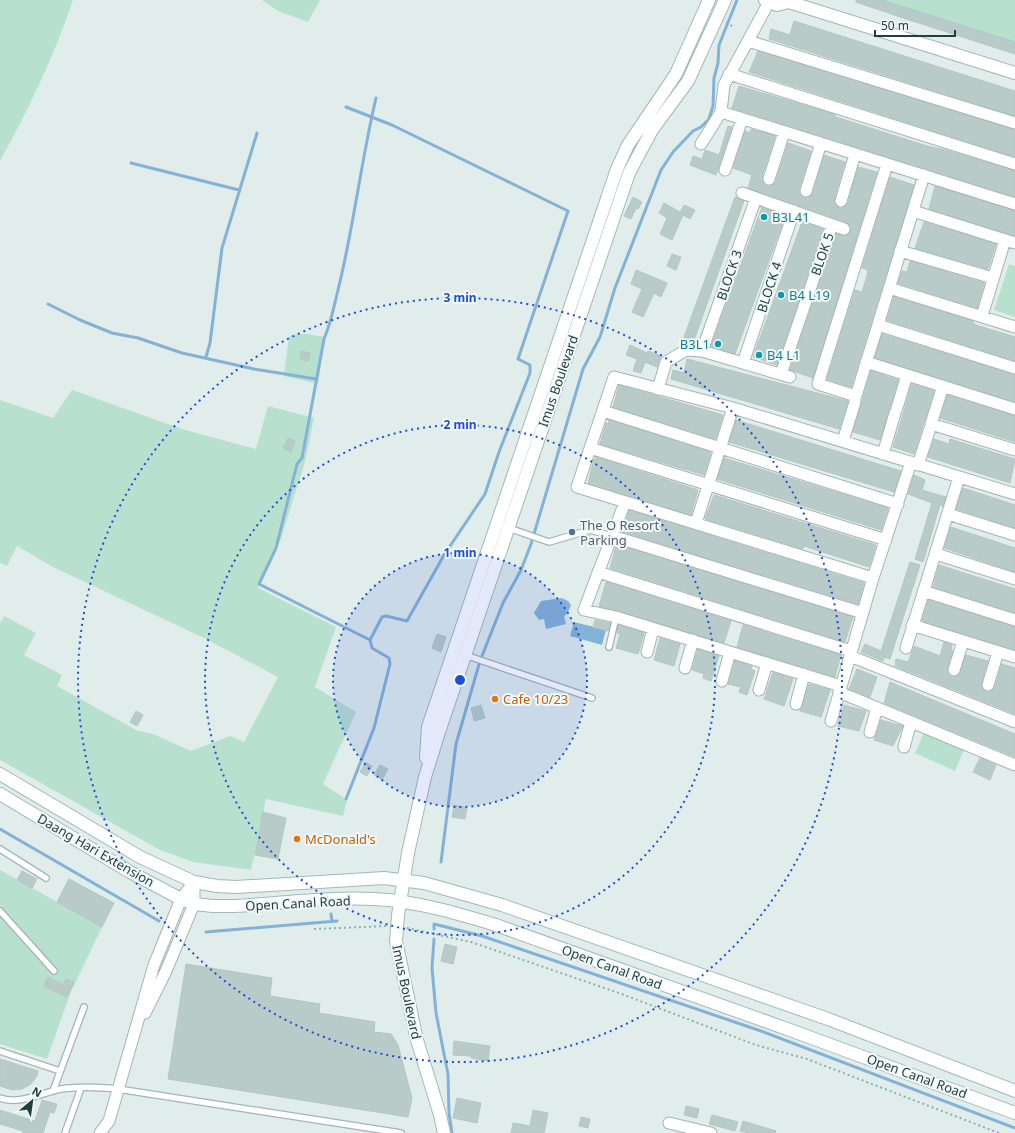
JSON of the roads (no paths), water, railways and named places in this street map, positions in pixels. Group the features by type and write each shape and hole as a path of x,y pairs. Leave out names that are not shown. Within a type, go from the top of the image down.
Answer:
{"main road":[{"name":"Imus Boulevard","path":"444,1133 417,1040 396,942 408,852 425,778 428,727 464,655 502,526 617,170 631,140 676,74 709,0"},
{"name":"Imus Boulevard","path":"502,526 629,172 652,130 688,81 725,0"},
{"path":"767,1 777,5 788,1 1015,73"},
{"path":"0,774 140,856 194,882"},
{"name":"Daang Hari Extension","path":"0,794 130,872 181,899 194,904"},
{"name":"Open Canal Road","path":"194,882 217,886 236,887 362,879 405,880 424,883 502,905 828,1019 1015,1091"},
{"name":"Open Canal Road","path":"194,904 235,906 373,899 401,902 446,910 496,925 790,1030 1015,1113"}],"street":[{"path":"701,144 721,112 724,85 748,41 767,1"},
{"path":"748,41 1015,123"},
{"path":"729,74 1015,164"},
{"path":"721,112 1015,204"},
{"path":"725,170 742,119"},
{"path":"769,180 784,132"},
{"path":"806,191 821,143"},
{"path":"841,201 855,154"},
{"path":"887,164 818,384 856,396 924,175"},
{"path":"742,193 844,229"},
{"name":"BLOCK 3","path":"702,351 756,198"},
{"name":"BLOCK 4","path":"743,363 794,211"},
{"path":"913,211 1010,242 994,278 982,316"},
{"name":"BLOK 5","path":"743,363 786,375 832,225"},
{"path":"900,251 994,278"},
{"path":"889,288 1015,327"},
{"path":"878,325 1015,368"},
{"path":"658,389 666,362 686,350 702,351 743,363"},
{"path":"866,362 1015,409"},
{"path":"883,454 907,375"},
{"path":"873,578 577,487 614,377 733,408 1015,494"},
{"path":"942,386 931,424 1015,450"},
{"path":"843,441 855,402"},
{"path":"696,523 733,408"},
{"path":"603,411 898,504"},
{"path":"831,721 873,578 898,504 930,428"},
{"path":"590,448 886,540"},
{"path":"906,648 912,625 960,477"},
{"path":"625,502 584,610 616,617 804,674 840,689 877,708 1015,765"},
{"path":"948,514 1015,535"},
{"path":"612,536 863,613"},
{"path":"936,554 1015,579"},
{"path":"598,572 850,654 1015,722"},
{"path":"923,591 1015,620"},
{"path":"912,625 1015,657"},
{"path":"647,652 653,629"},
{"path":"685,668 693,640"},
{"path":"954,670 963,641"},
{"path":"722,681 730,652"},
{"path":"988,685 998,652"},
{"path":"759,690 767,663"},
{"path":"796,704 804,674"},
{"path":"870,732 877,708"},
{"path":"904,747 911,722"},
{"path":"100,1133 109,1121 154,965 181,899 194,882"},
{"path":"131,1042 166,971 194,904 194,882"},
{"path":"669,1123 711,1133"}],"lane":[{"path":"502,526 549,542 590,530 612,536"},
{"path":"610,647 616,617"},
{"path":"464,655 592,698"},
{"path":"0,849 46,878"},
{"path":"0,911 54,971"},
{"path":"53,1091 84,1007"},
{"path":"0,1051 60,1071"},
{"path":"65,1133 81,1088"},
{"path":"0,1098 8,1101 21,1100 53,1091 81,1088 118,1088 401,1133"}],"water":[{"path":"562,598 568,601 571,605 564,617 566,624 546,629 544,619 539,620 534,613 541,601"},
{"path":"574,622 606,630 602,645 570,636"}],"waterway":[{"path":"441,862 456,744 480,661 503,603 521,570 531,544 583,369 600,337 615,288 661,170 673,152 693,131 701,127 709,119 713,106 714,78 718,63 719,45 737,0"},
{"path":"370,640 259,584 276,548 297,464 302,458 324,339 329,327 344,266 376,98"},
{"path":"346,107 392,125 568,211 518,359 530,365 530,373 499,452 485,494 444,555 407,621 386,616 382,617 370,640 372,648 389,658 390,664 374,728 346,799"},
{"path":"206,357 210,343 222,248 257,133"},
{"path":"131,163 239,190"},
{"path":"48,304 80,320 112,333 138,338 182,353 254,369 316,379"},
{"path":"0,829 159,921"},
{"path":"331,914 332,921"},
{"path":"206,932 337,921"},
{"path":"434,929 434,924 482,936 761,1031 1015,1128"},
{"path":"434,939 432,968 436,1013 448,1074 449,1113 452,1133"}],"place":[{"name":"B3L41","path":"764,217"},
{"name":"B4 L19","path":"781,295"},
{"name":"B3L1","path":"718,344"},
{"name":"B4 L1","path":"759,355"},
{"name":"The O Resort Parking","path":"572,532"},
{"name":"Cafe 10/23","path":"495,699"},
{"name":"McDonald's","path":"297,839"}]}
